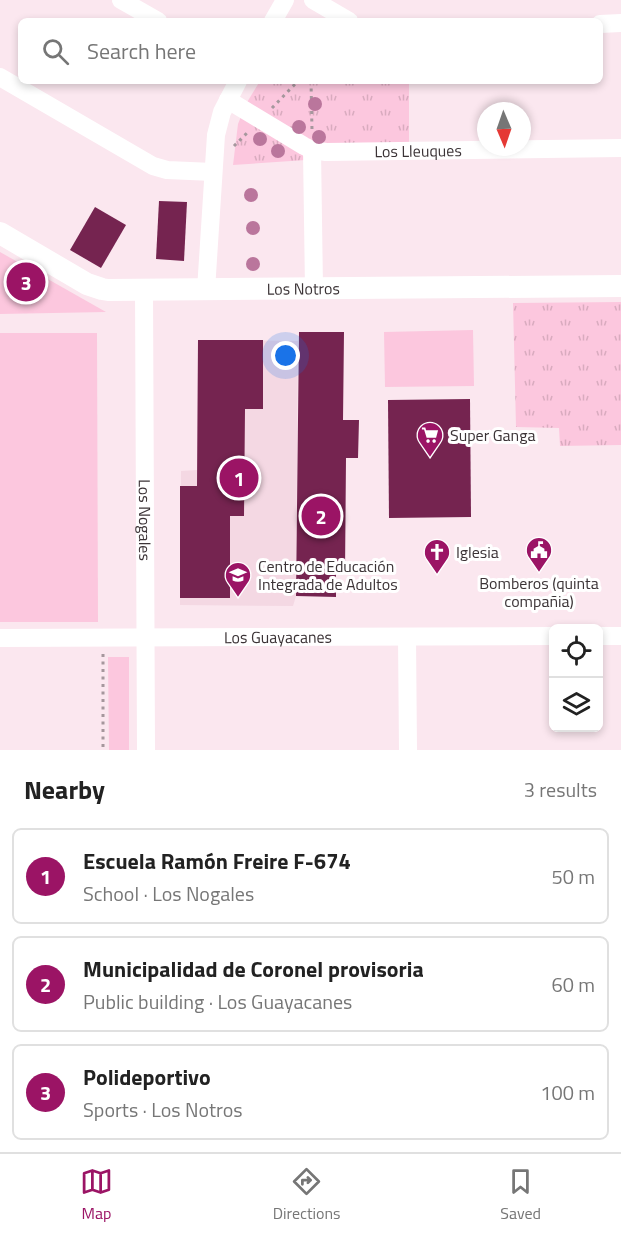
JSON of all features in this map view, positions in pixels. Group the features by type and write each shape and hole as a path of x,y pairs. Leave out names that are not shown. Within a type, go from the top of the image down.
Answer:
{"street":[{"path":"121,0 153,18"},
{"path":"275,18 285,0"},
{"path":"313,0 344,18"},
{"path":"603,24 621,23"},
{"path":"0,77 153,166 167,170 213,172"},
{"path":"206,290 216,135 222,112 236,84"},
{"name":"Los Lleuques","path":"228,100 304,146 326,152 621,148"},
{"path":"312,150 314,289"},
{"name":"Los Notros","path":"0,233 94,287 108,290 621,286"},
{"name":"Los Nogales","path":"144,290 146,750"},
{"name":"Los Guayacanes","path":"0,638 549,636"},
{"path":"603,636 621,636"},
{"path":"407,637 408,750"}],"path":[{"path":"311,84 312,150"},
{"path":"103,638 103,750"}],"shaded area":[{"path":"198,340 298,341 296,596 293,606 180,605 181,471 197,470"}],"green space":[{"path":"258,84 409,84 409,149 233,165 238,124 246,104"},
{"path":"0,252 106,312 0,314"},
{"path":"621,302 621,445 560,446 559,428 516,427 513,303"},
{"path":"473,330 474,386 385,387 384,332"},
{"path":"0,333 97,333 98,622 0,622"},
{"path":"108,657 129,657 129,750 109,750"}],"building":[{"path":"159,201 187,202 184,261 156,259"},
{"path":"95,207 126,225 101,268 70,250"},
{"path":"299,332 344,332 343,420 359,420 358,458 346,458 345,574 336,574 336,597 296,596"},
{"path":"198,340 263,340 263,409 245,409 244,516 230,516 230,598 180,598 180,486 197,486"},
{"name":"Super Ganga","path":"470,399 471,517 389,518 388,400"}],"place":[{"name":"Polideportivo","path":"26,282"},
{"name":"Super Ganga","path":"430,458"},
{"name":"Escuela Ramón Freire F-674","path":"239,478"},
{"name":"Municipalidad de Coronel provisoria","path":"321,516"},
{"name":"Bomberos (quinta compañia)","path":"539,573"},
{"name":"Iglesia","path":"437,575"},
{"name":"Centro de Educación Integrada de Adultos","path":"238,598"}]}
